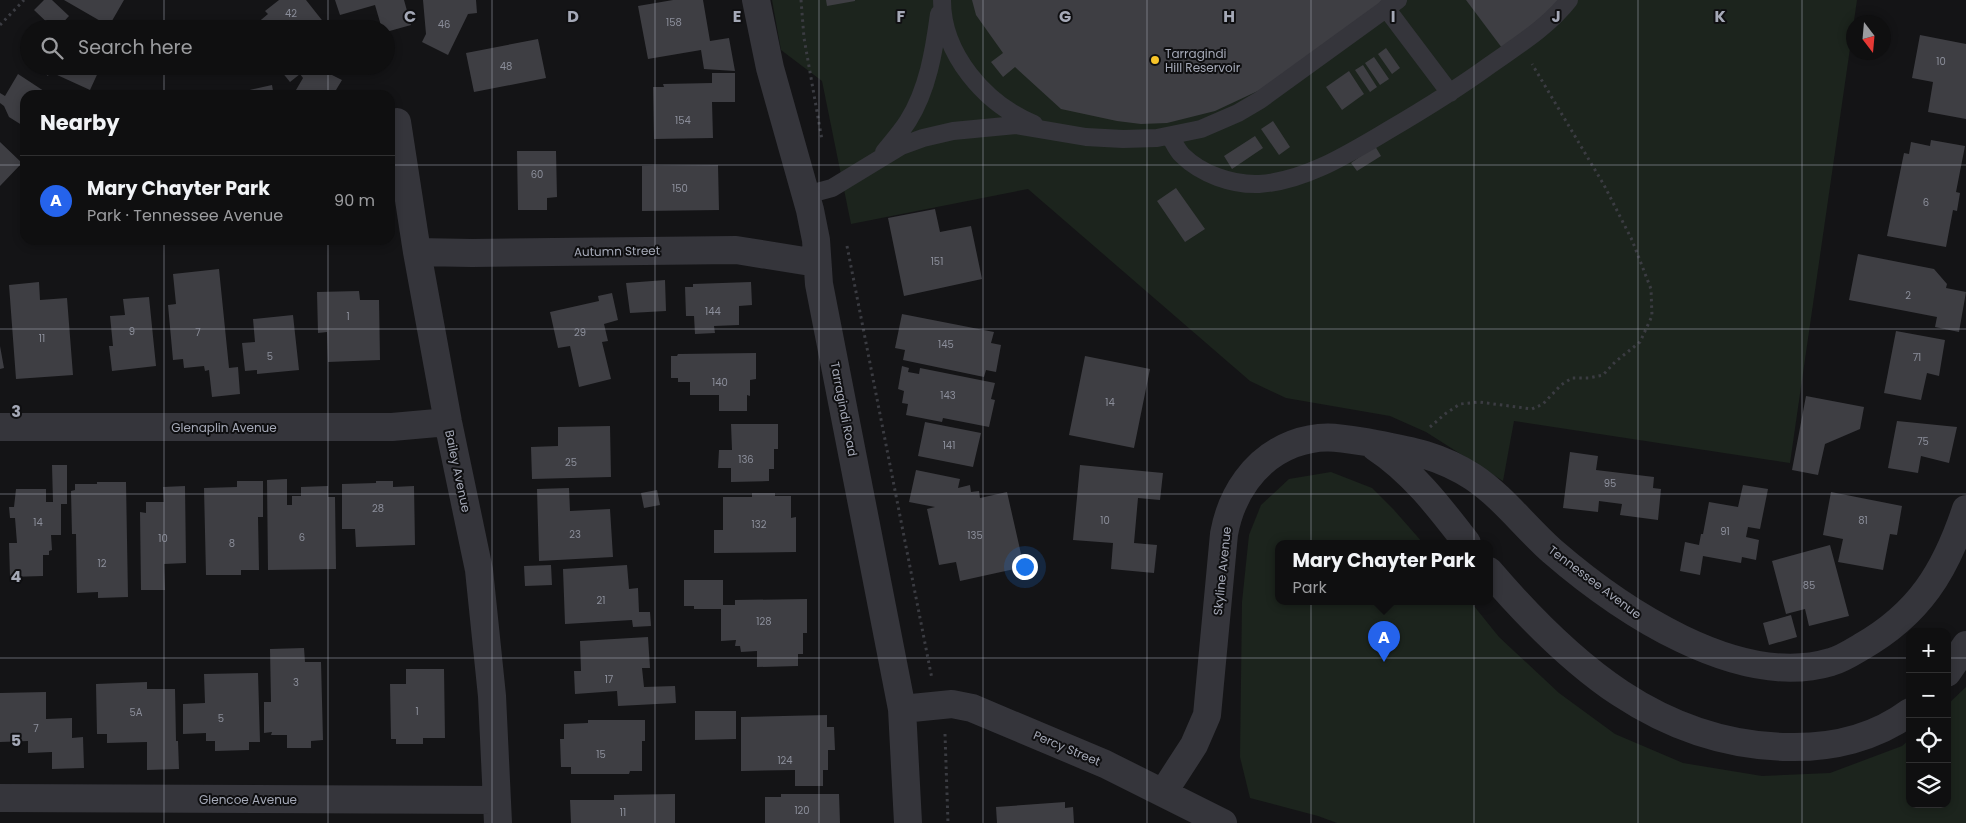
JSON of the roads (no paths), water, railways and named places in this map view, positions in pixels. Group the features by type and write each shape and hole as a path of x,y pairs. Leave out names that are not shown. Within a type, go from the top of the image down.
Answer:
{"street":[{"name":"Tarragindi Road","path":"756,0 770,68 806,194 814,230 821,293 902,708 908,823"},
{"name":"Bailey Avenue","path":"396,122 417,252 448,422 479,570 492,696 497,811"},
{"name":"Autumn Street","path":"417,252 736,250 817,263"},
{"name":"Glenaplin Avenue","path":"0,427 382,427 448,422"},
{"name":"Skyline Avenue","path":"1163,793 1194,745 1206,714 1224,534 1228,514 1234,500 1257,467 1285,447 1300,441 1333,436 1370,443"},
{"name":"Tennessee Avenue","path":"1370,443 1419,452 1454,466 1483,484 1552,550 1630,611 1678,638 1707,650 1769,665 1803,667 1832,662 1872,641 1900,621 1922,598 1932,584 1948,555 1966,509"},
{"path":"1370,443 1391,457 1409,473 1465,540"},
{"path":"1493,574 1539,625 1582,666 1645,709 1696,732 1743,744 1805,748 1830,745 1868,734 1906,714"},
{"path":"1951,667 1966,645"},
{"name":"Percy Street","path":"902,708 952,704 972,708 1105,764 1223,823"},
{"name":"Glencoe Avenue","path":"0,798 497,811"}],"lane":[{"path":"879,158 908,122 921,97 934,52 941,0"},
{"path":"941,0 943,20 951,43 959,59 979,87 989,97 1015,114 1048,130"},
{"path":"1170,136 1181,154 1196,167 1231,182 1257,184 1281,181 1308,172 1352,152 1450,93 1533,34 1557,14 1569,0"},
{"path":"806,194 832,188 901,146 923,138 954,131 1016,125 1086,137 1123,139 1170,136 1201,128 1250,106 1392,4 1450,93"}],"place":[{"name":"Tarragindi Hill Reservoir","path":"1155,60"},
{"name":"Mary Chayter Park","path":"1384,662"}]}
